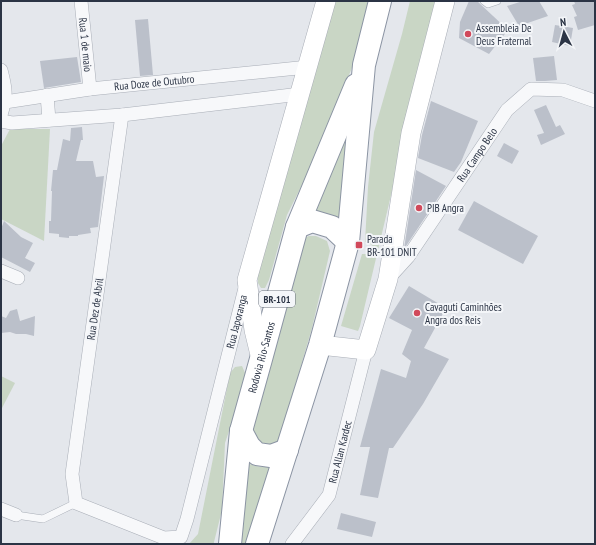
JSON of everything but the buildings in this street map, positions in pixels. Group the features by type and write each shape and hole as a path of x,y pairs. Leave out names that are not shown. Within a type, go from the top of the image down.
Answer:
{"highway":[{"name":"Rodovia Rio-Santos","path":"230,544 240,431 297,227 364,65 380,1"},
{"name":"Rodovia Rio-Santos","path":"257,544 320,345 348,242 364,65"},
{"path":"297,227 312,221 332,227 348,242"},
{"path":"240,431 249,446 257,454 271,456 287,450"}],"main road":[{"name":"Rua Japoranga","path":"247,280 326,1"},
{"path":"320,345 366,350 388,279 411,133 445,1"},
{"path":"247,280 254,330 261,359"}],"street":[{"name":"Rua 1 de maio","path":"81,1 90,88"},
{"name":"Rua Doze de Outubro","path":"3,101 90,88 308,67"},
{"path":"1,70 6,88 1,115"},
{"name":"Rua Campo Belo","path":"388,279 408,257 507,110 531,88 563,90 595,101"},
{"path":"1,121 12,123 122,115 300,94"},
{"path":"46,95 49,120"},
{"name":"Rua Dez de Abril","path":"76,503 72,474 122,115"},
{"path":"1,271 18,278"},
{"name":"Rua Japoranga","path":"76,503 164,538 181,537 187,519 247,280"},
{"name":"Rua Allan Kardec","path":"292,544 329,495 366,350"},
{"path":"1,509 16,515"}],"lane":[{"path":"484,1 488,4 497,1"},
{"path":"16,515 43,519 76,503"}],"green space":[{"path":"332,1 369,1 354,63 308,173 287,215 269,280 265,288 261,288 258,283 258,272"},
{"path":"410,1 437,1 358,331 341,326 362,254 368,254 374,247 365,242 368,187 374,132"},
{"path":"355,110 340,220 308,210"},
{"path":"10,129 50,129 44,241 1,219 1,146"},
{"path":"309,236 316,236 327,241 330,251 312,328 279,442 272,448 257,446 252,429 301,239"},
{"path":"242,366 246,375 225,443 222,510 214,544 189,544 198,534 230,373 235,367"},
{"path":"1,376 15,383 1,410"},
{"path":"244,461 260,467 276,465 248,544 237,544"}],"place":[{"name":"Assembleia De Deus Fraternal","path":"468,34"},
{"name":"PIB Angra","path":"419,208"},
{"name":"Parada BR-101 DNIT","path":"359,245"},
{"name":"Cavaguti Caminhões Angra dos Reis","path":"417,313"}]}
